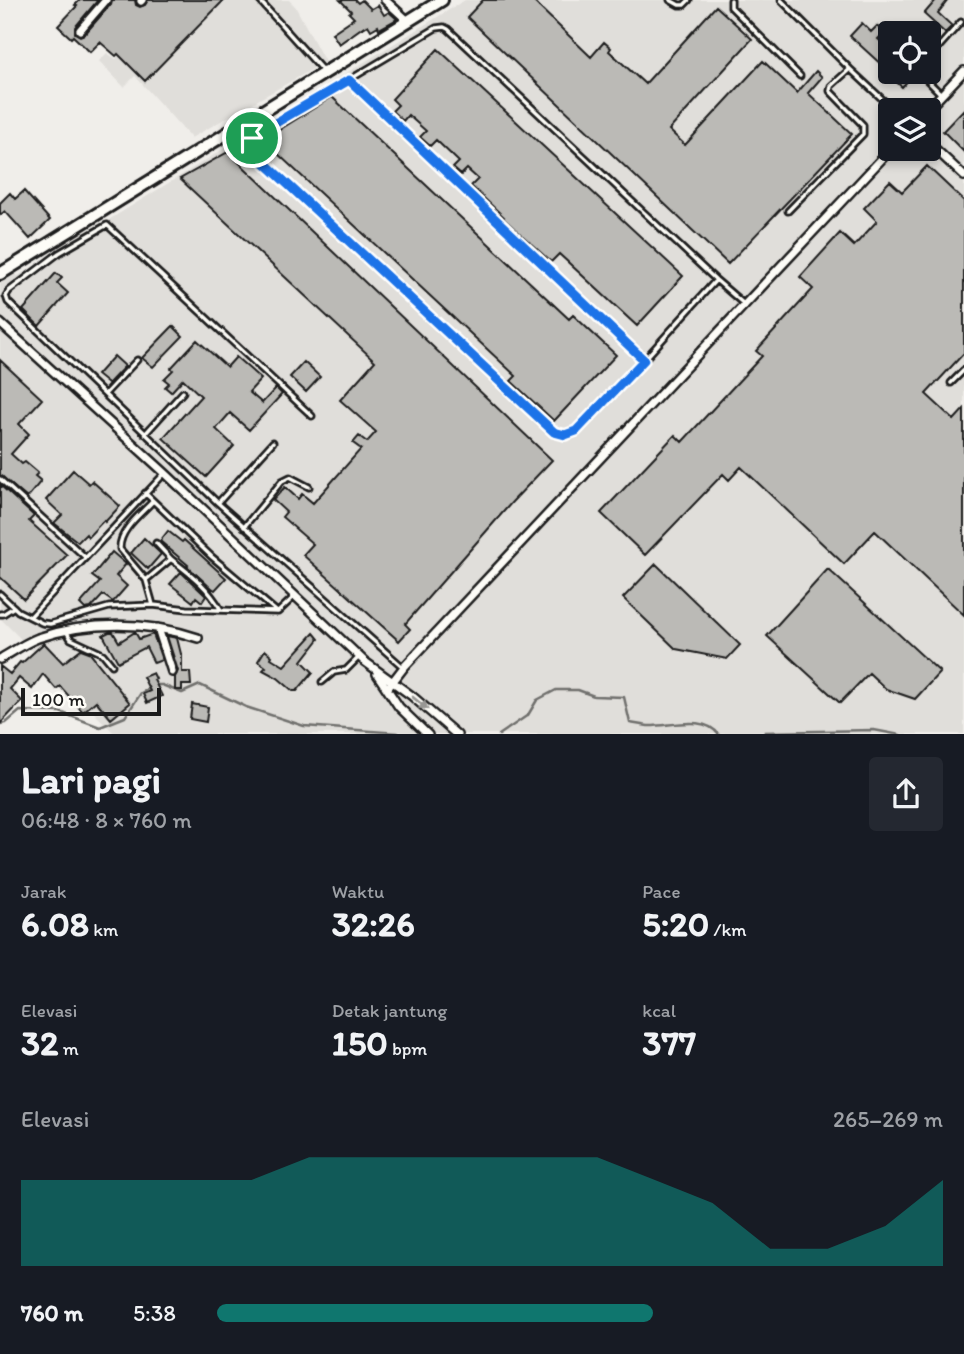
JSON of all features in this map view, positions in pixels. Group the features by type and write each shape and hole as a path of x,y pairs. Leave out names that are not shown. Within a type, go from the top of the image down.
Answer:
{"street":[{"path":"80,30 106,0"},
{"path":"385,0 408,22"},
{"path":"1,272 442,0"},
{"path":"939,98 964,71"},
{"path":"941,154 964,176"},
{"path":"389,685 880,161"},
{"path":"0,323 375,670 389,685 398,707 428,734"},
{"path":"0,659 36,639 84,627 124,625 158,628 198,638"},
{"path":"158,628 172,672"},
{"path":"389,685 412,696 457,734"}],"lane":[{"path":"259,0 325,73"},
{"path":"670,0 684,5 689,0"},
{"path":"730,0 731,7 800,76"},
{"path":"781,0 881,98"},
{"path":"941,44 961,22"},
{"path":"716,280 576,431 565,435 554,432 253,152 250,142 255,135 436,28 444,27 745,304"},
{"path":"788,211 863,134 863,125 830,91 831,86 850,69"},
{"path":"349,80 644,360"},
{"path":"931,84 942,95"},
{"path":"312,416 107,225 59,253 6,296 8,302 218,503 404,667"},
{"path":"105,394 137,360"},
{"path":"951,383 964,370"},
{"path":"145,434 183,392"},
{"path":"218,503 273,442"},
{"path":"30,617 165,473"},
{"path":"244,527 286,478 295,479 309,487"},
{"path":"0,479 85,557"},
{"path":"145,493 212,557 278,612"},
{"path":"153,501 123,534 119,547 146,580 153,605"},
{"path":"156,543 171,559 205,586 221,610"},
{"path":"146,580 171,559"},
{"path":"0,594 30,617 50,624 109,607 153,605 278,612 295,596"},
{"path":"0,614 14,607"},
{"path":"65,631 71,639 103,654 112,665"},
{"path":"322,682 334,672 346,670 360,657"}],"shaded area":[{"path":"172,0 289,0 295,6 325,62 191,138 135,76 124,87 99,61 107,53 116,59"},
{"path":"465,0 964,0 964,734 115,734 0,618 0,261 18,276"}],"building":[{"path":"80,0 98,0 75,27 75,33 80,36 85,34 112,0 135,0 140,7 148,0 224,0 145,81 118,54 116,56 100,42 90,52 58,26"},
{"path":"340,0 355,0 358,3 362,0 371,9 378,5 384,15 389,12 397,19 379,29 378,26 371,30 368,25 363,27 339,44 332,33 354,18"},
{"path":"483,0 532,0 591,57 604,42 611,48 609,51 645,84 716,6 752,39 669,130 685,145 763,61 797,93 816,71 822,77 808,93 852,134 728,264 467,17"},
{"path":"936,0 948,0 938,13 952,26 945,33 941,29 941,21 932,21 924,14"},
{"path":"862,23 871,32 877,26 878,62 850,36"},
{"path":"438,49 683,276 637,326 559,254 551,262 471,186 478,179 467,169 461,175 453,168 459,162 436,140 430,146 420,137 426,131 408,115 403,121 392,111 398,105 392,99"},
{"path":"332,97 569,319 573,315 616,355 554,421 511,381 516,376 263,140"},
{"path":"964,109 964,152 943,131"},
{"path":"228,152 552,460 405,624 410,629 399,641 303,555 313,544 282,517 286,512 273,500 285,487 298,499 302,494 313,503 361,449 353,443 359,436 367,442 376,432 340,400 375,361 180,179"},
{"path":"927,166 964,201 964,353 926,394 954,420 964,409 964,615 875,531 844,564 741,467 729,480 723,474 645,555 601,513 675,435 682,442 762,356 756,351 813,289 800,277 840,233 854,246 877,221 864,208 890,181 902,192"},
{"path":"24,191 50,220 30,239 5,211 0,215 0,203 10,193 15,199"},
{"path":"56,273 62,278 57,283 68,293 39,326 23,310"},
{"path":"173,326 183,336 153,367 142,358"},
{"path":"197,340 227,367 236,357 261,379 249,392 262,403 276,388 282,394 249,430 230,413 216,429 234,446 206,477 163,438 201,396 183,379 171,392 165,387 169,383 164,379"},
{"path":"114,356 125,366 108,384 97,375"},
{"path":"0,360 42,399 19,424 29,434 11,454 38,473 35,476 41,481 27,498 0,475"},
{"path":"304,362 320,377 306,392 290,377"},
{"path":"73,470 89,484 92,481 120,506 88,537 86,534 78,542 54,523 62,515 46,500"},
{"path":"0,485 34,516 29,521 67,555 24,599 0,577"},
{"path":"168,531 182,542 184,540 226,578 215,590 160,541"},
{"path":"144,538 161,554 148,569 131,553"},
{"path":"112,552 126,564 116,576 127,586 113,602 103,595 91,608 85,609 80,604 100,582 92,576"},
{"path":"656,564 740,645 727,659 676,649 623,598"},
{"path":"828,569 940,672 915,699 886,689 869,673 840,703 767,636"},
{"path":"181,572 206,596 202,602 196,597 193,602 170,584"},
{"path":"113,632 119,642 135,632 139,639 153,634 162,660 154,663 146,647 118,662 103,635"},
{"path":"314,633 319,639 302,661 313,672 297,691 293,691 263,670 266,667 258,661 265,650 271,658 284,666"},
{"path":"167,636 177,638 182,654 182,672 190,672 191,685 182,685 182,690 175,690 178,671"},
{"path":"44,643 63,663 81,649 89,652 130,703 111,719 96,701 83,712 60,686 56,689 43,674 32,689 19,678 10,689 22,701 0,724 0,666 10,674 20,662"},
{"path":"153,673 162,696 147,703 143,694 150,691 143,677"},
{"path":"192,704 208,707 206,722 190,719"}],"waterway":[{"path":"0,724 6,723 20,711 60,712 100,727 125,717 141,693 155,685 182,693 200,685 246,707 304,726 398,733"},
{"path":"500,734 528,715 537,700 556,690 578,690 594,696 624,697 630,723 648,726 696,723 705,725 718,734"},
{"path":"764,734 874,730 895,734"}],"route":[{"path":"349,80 644,360 576,431 565,435 554,432 253,152 250,147 252,138 349,80"}]}
